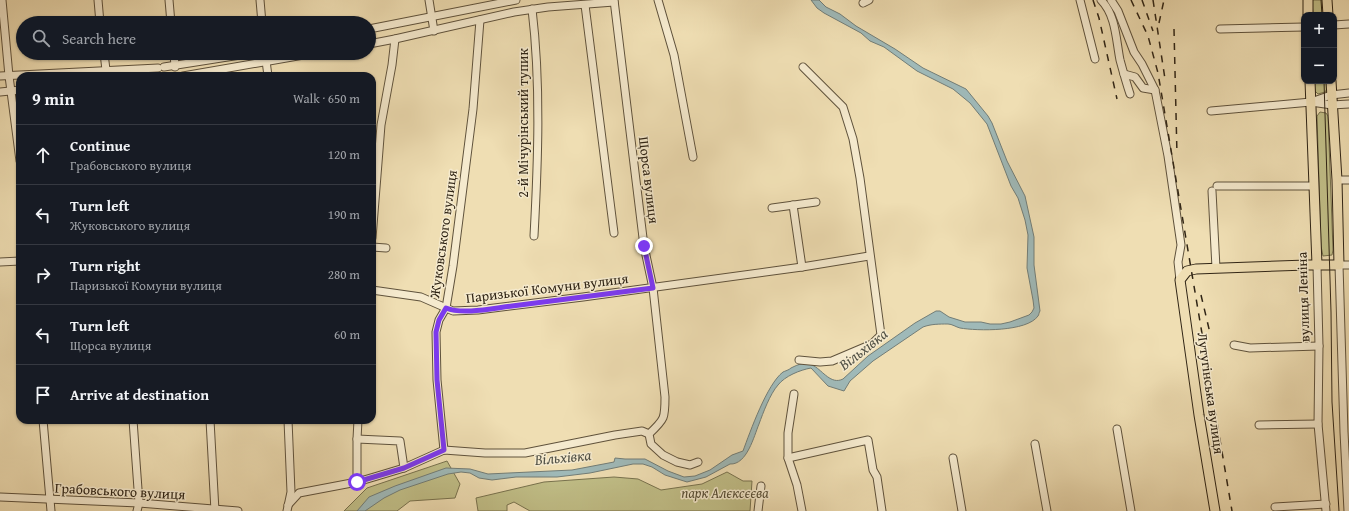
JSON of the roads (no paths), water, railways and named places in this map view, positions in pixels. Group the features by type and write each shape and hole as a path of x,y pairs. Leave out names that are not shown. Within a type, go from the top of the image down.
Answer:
{"main road":[{"path":"1308,0 1308,12"},
{"path":"1327,0 1328,12"},
{"name":"вулиця Леніна","path":"1310,84 1316,265"},
{"path":"1180,280 1187,271 1191,270 1344,265 1331,84"},
{"name":"Лутугінська вулиця","path":"1180,280 1198,415 1215,511"}],"street":[{"path":"2,0 9,76 16,126"},
{"path":"98,0 99,16"},
{"path":"169,0 170,16"},
{"path":"260,0 261,16"},
{"path":"429,0 434,31"},
{"path":"376,28 516,0"},
{"path":"658,0 674,55 693,157"},
{"path":"1080,0 1095,59"},
{"path":"1101,0 1113,22 1124,74 1130,94"},
{"path":"1111,0 1118,11 1134,52 1155,90 1168,156 1181,245 1178,262 1180,280"},
{"path":"376,43 532,9 614,1"},
{"name":"Щорса вулиця","path":"614,1 644,246 653,288 665,396 663,421 649,434"},
{"path":"585,5 614,233"},
{"name":"2-й Мічурінський тупик","path":"532,9 536,44 537,154 534,236"},
{"name":"Жуковського вулиця","path":"444,450 437,380 436,332 439,320 446,308 453,266 473,109 480,20"},
{"path":"1337,25 1349,24"},
{"path":"1220,30 1301,27"},
{"path":"376,188 381,125 392,65 395,39"},
{"path":"105,60 106,70"},
{"path":"174,60 175,67"},
{"path":"83,72 175,67 214,60"},
{"path":"205,72 273,60"},
{"path":"267,61 268,72"},
{"path":"799,360 820,362 832,361 872,344 882,336 869,256 860,178 852,139 843,107 803,67"},
{"path":"1124,74 1136,77 1143,88 1155,90"},
{"path":"0,76 16,76"},
{"path":"0,92 16,90"},
{"path":"1311,102 1331,95 1349,94"},
{"path":"1211,111 1311,102 1332,105 1349,104"},
{"path":"1337,180 1349,180"},
{"path":"1216,268 1214,189 1314,186"},
{"path":"772,208 816,202"},
{"path":"793,205 802,267"},
{"path":"376,247 386,248"},
{"name":"Паризької Комуни вулиця","path":"376,291 421,297 453,311 478,310 583,298 869,256"},
{"path":"0,262 16,261"},
{"name":"вулиця Леніна","path":"1316,265 1319,346 1318,424 1326,508"},
{"path":"1344,265 1348,511"},
{"path":"1234,346 1250,348 1319,346"},
{"path":"794,394 788,433 788,458 797,485 802,511"},
{"path":"43,424 51,511"},
{"path":"134,424 139,503 138,511"},
{"path":"210,424 215,510"},
{"path":"287,508 291,492 288,424"},
{"path":"357,482 358,424"},
{"path":"1258,425 1318,424"},
{"path":"1117,429 1131,511"},
{"path":"287,508 299,493 357,482 404,468 444,450 485,453 525,453 642,431 649,434 651,444 664,455 677,462 690,465 698,462"},
{"path":"357,439 400,441 404,468"},
{"path":"788,458 868,440 873,470 877,477 882,511"},
{"path":"1035,444 1047,511"},
{"path":"954,458 962,511"},
{"path":"758,511 762,486"},
{"name":"Грабовського вулиця","path":"0,496 49,500 139,503 238,511"},
{"path":"1275,507 1326,508"}],"water":[{"path":"811,0 819,0 826,7 840,14 856,26 895,49 923,68 966,89 988,116 1007,161 1025,196 1034,237 1034,265 1040,311 1038,316 1024,325 1013,328 989,330 968,329 960,328 951,324 923,327 873,361 850,381 844,391 828,386 811,368 793,374 781,382 772,393 749,449 741,460 730,464 706,477 687,482 665,475 652,467 643,464 633,464 590,473 557,477 516,477 492,480 479,478 470,473 461,472 448,474 400,490 384,498 365,511 357,511 369,497 446,468 470,469 488,474 572,470 614,462 615,458 645,459 668,471 684,477 695,476 710,470 732,455 743,451 765,397 777,378 783,372 802,364 811,364 831,379 843,379 868,356 915,323 936,311 940,311 949,317 965,322 981,322 990,324 1010,322 1029,315 1032,312 1034,308 1027,268 1028,235 1025,220 1018,198 1011,186 987,124 970,103 953,89 917,71 884,47 870,41 861,33 824,13 817,8"}],"tram line":[{"path":"1321,0 1322,12"},
{"path":"1324,84 1331,312 1332,402 1339,511"}],"railway":[{"path":"1093,0 1099,18 1117,99"},
{"path":"1131,0 1148,36 1158,73 1232,511"},
{"path":"1142,0 1153,31"},
{"path":"1153,0 1165,79"},
{"path":"1159,23 1164,0"},
{"path":"1174,29 1177,155"},
{"path":"1201,295 1210,333"}],"water label":[{"name":"Вільхівка","path":"863,349"},
{"name":"Вільхівка","path":"563,457"}],"park label":[{"name":"парк Алєксєєва","path":"725,493"}]}
